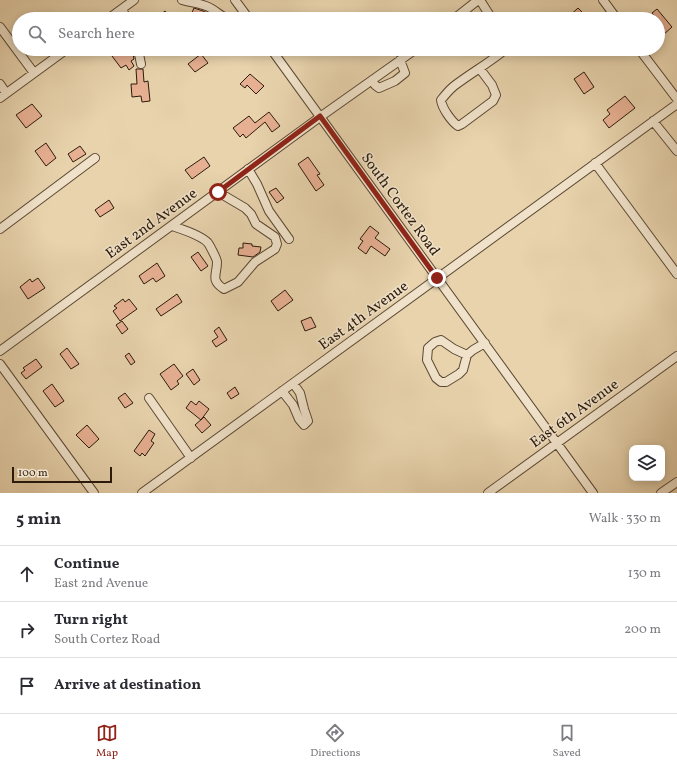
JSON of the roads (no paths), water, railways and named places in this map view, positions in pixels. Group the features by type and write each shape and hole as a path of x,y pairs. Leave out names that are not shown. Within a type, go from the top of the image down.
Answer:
{"street":[{"path":"118,12 134,0"},
{"path":"182,0 199,3 216,12"},
{"path":"235,0 244,12"},
{"path":"463,12 479,0 487,12"},
{"path":"603,0 612,12"},
{"path":"0,27 12,43"},
{"path":"21,56 34,73"},
{"path":"0,84 3,95 57,56"},
{"path":"139,56 141,64"},
{"name":"South Cortez Road","path":"276,56 593,493"},
{"name":"East 2nd Avenue","path":"0,351 320,116 406,56"},
{"path":"480,69 492,85 496,95 493,101 458,126 442,105 441,100 454,86 498,56"},
{"path":"644,56 677,100"},
{"path":"372,80 379,88 395,81 405,72 400,60"},
{"name":"East 4th Avenue","path":"145,492 677,104"},
{"path":"653,121 677,151"},
{"path":"0,229 95,158"},
{"path":"595,163 677,274"},
{"path":"248,169 257,184 269,211 289,239"},
{"path":"172,226 194,234 207,242 217,261 215,280 219,286 224,289 238,282 255,262 275,249 277,244 275,237 256,224 251,214 245,208 218,192"},
{"path":"467,355 454,349 441,340 435,342 428,348 427,360 436,378 441,382 446,382 463,370 467,355 484,343"},
{"name":"East 6th Avenue","path":"488,493 677,356"},
{"path":"0,364 94,493"},
{"path":"282,391 293,405 299,419 304,425 308,421 300,393 293,383"},
{"path":"149,398 191,458"},
{"path":"661,493 677,482"}]}
